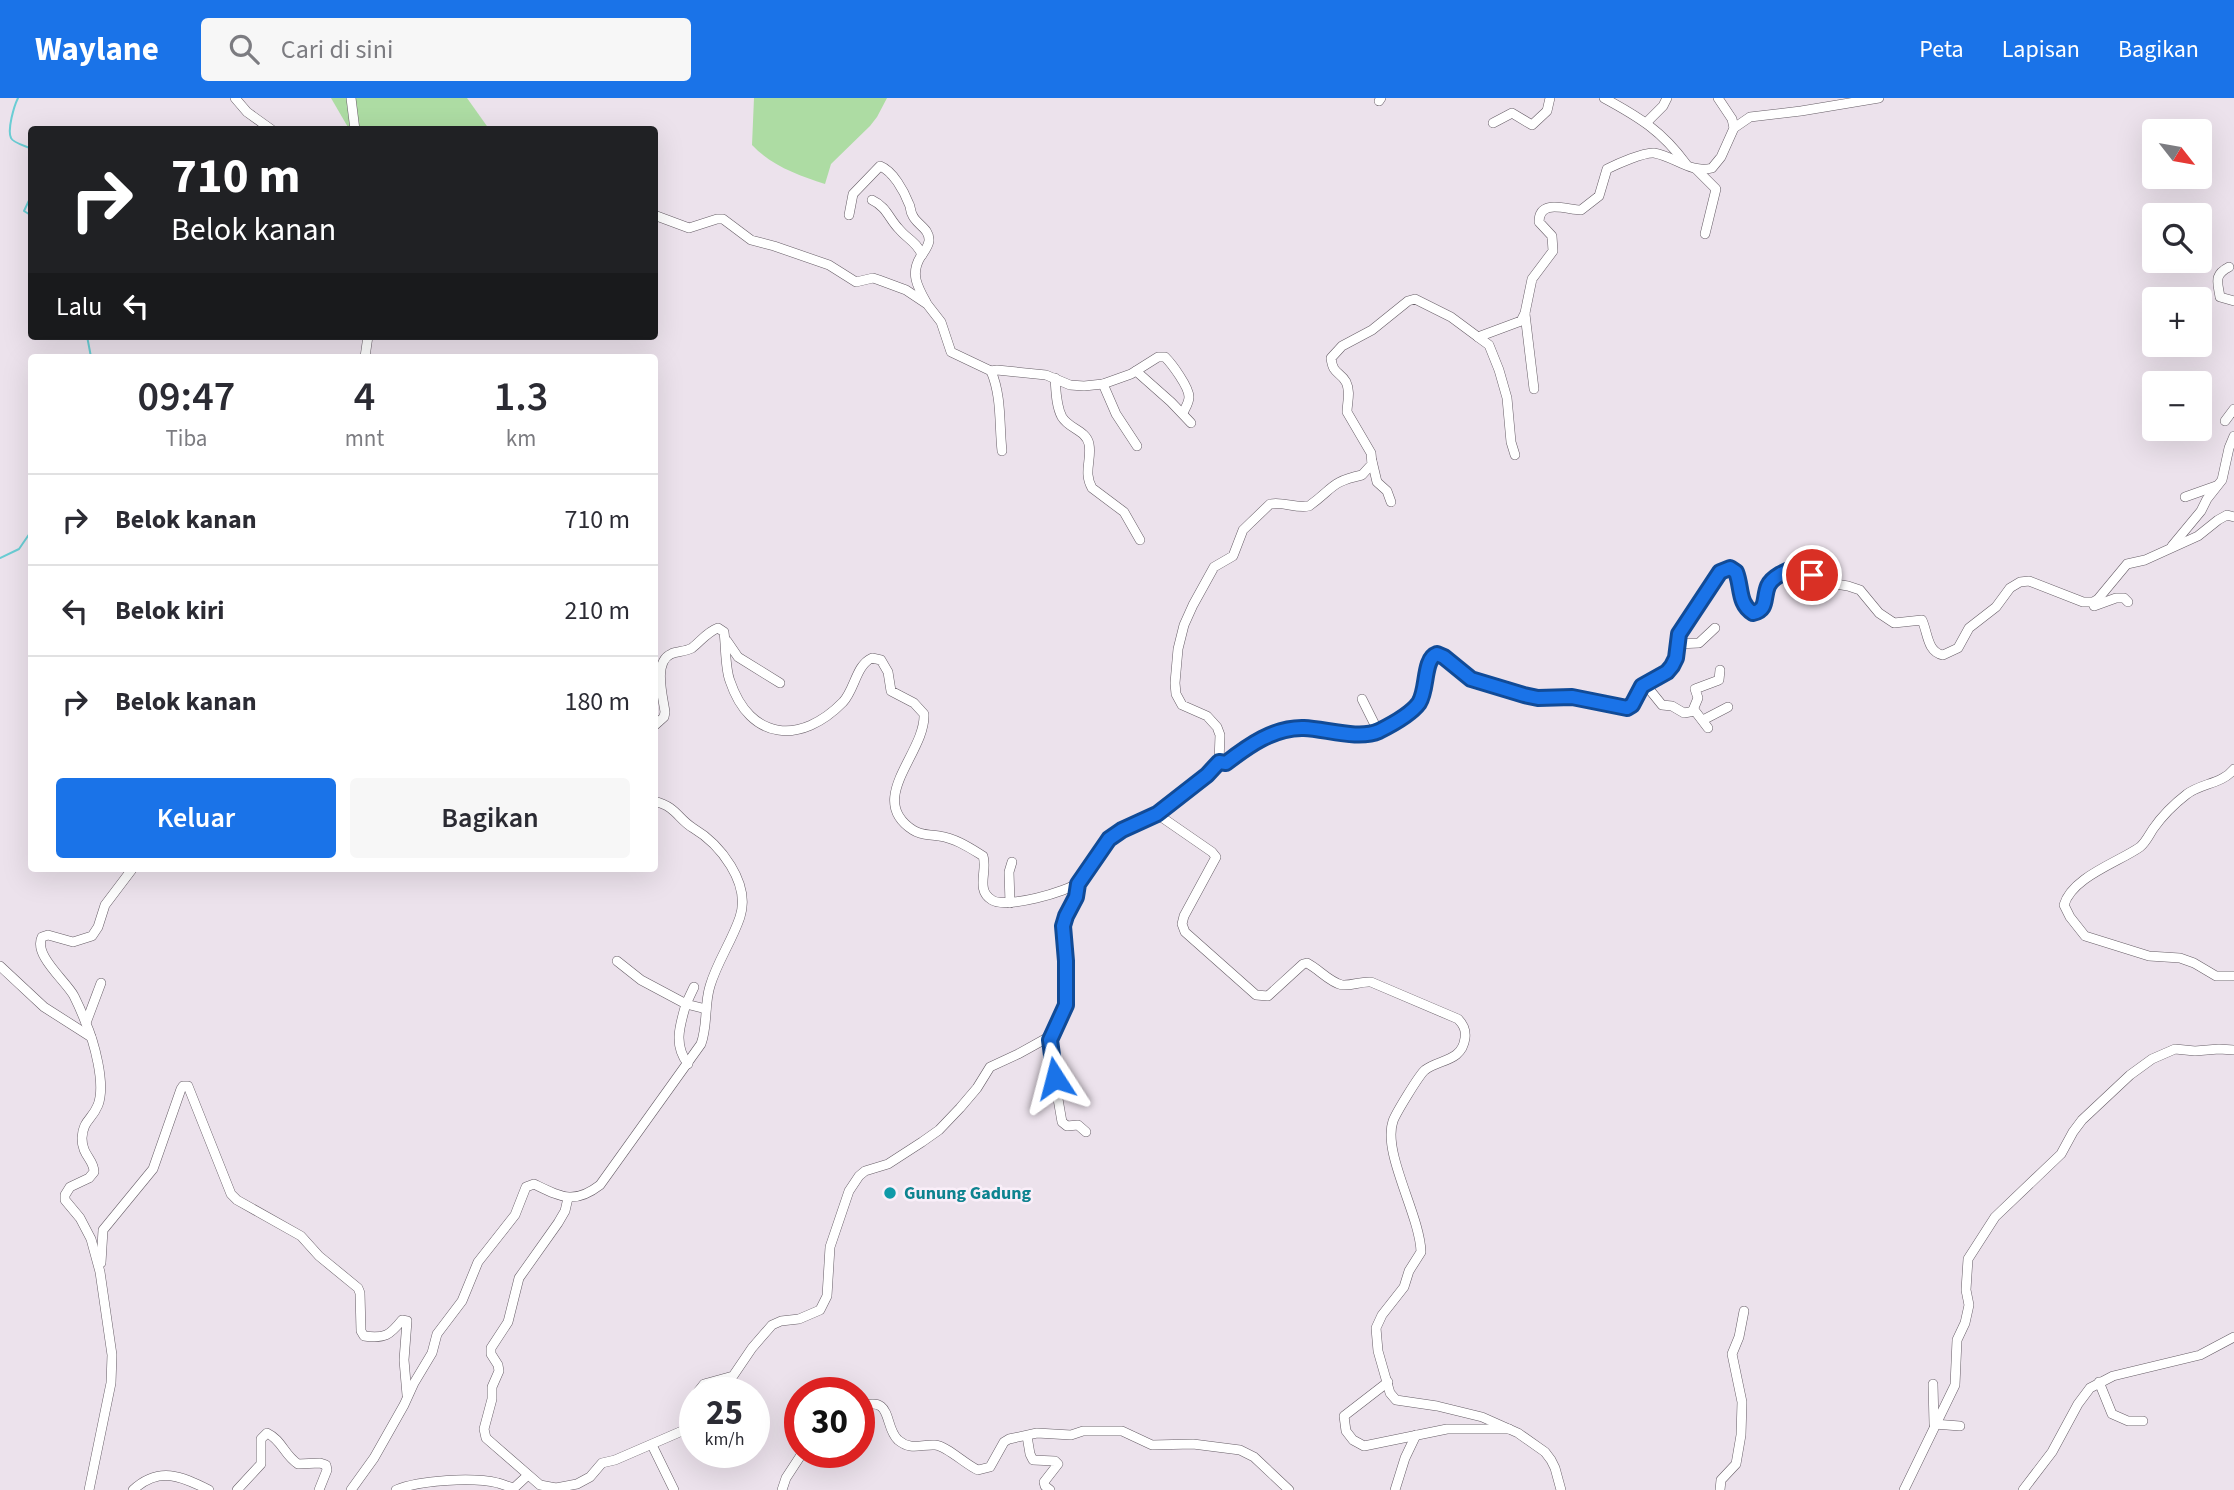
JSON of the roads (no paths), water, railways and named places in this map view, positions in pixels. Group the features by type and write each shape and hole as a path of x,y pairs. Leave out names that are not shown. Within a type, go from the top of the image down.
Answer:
{"street":[{"path":"234,98 247,112 266,126"},
{"path":"352,98 355,126"},
{"path":"1493,123 1512,113 1532,125 1546,112 1550,98"},
{"path":"1604,98 1647,122 1691,167 1716,188 1705,234"},
{"path":"1647,122 1668,98"},
{"path":"1718,98 1732,119 1734,128"},
{"path":"1534,389 1525,313 1532,279 1554,249 1552,236 1538,220 1544,210 1556,206 1581,210 1599,196 1607,169 1648,153 1658,154 1691,167 1707,169 1716,164 1734,128 1750,117 1879,98"},
{"path":"849,215 855,192 878,167 882,166 892,172 909,202 912,216 927,232 928,244 915,271 915,279 926,304"},
{"path":"872,200 884,207 896,227 915,242 922,254"},
{"path":"658,216 689,228 723,219 751,240 829,265 856,282 873,278 906,290 926,304 941,322 951,352 991,371 1008,371 1084,386 1103,384 1136,371 1158,357 1168,359 1189,393 1189,401 1183,414"},
{"path":"2229,267 2218,276 2220,298 2234,301"},
{"path":"1391,502 1387,491 1377,482 1371,453 1347,412 1349,400 1346,383 1335,372 1331,362 1336,350 1372,330 1408,301 1415,299 1451,317 1489,345 1507,398 1511,442 1515,455"},
{"path":"1478,337 1518,322 1525,313"},
{"path":"991,371 1000,406 1002,452"},
{"path":"1136,371 1191,423"},
{"path":"1055,379 1062,417 1088,441 1087,470 1092,488 1124,512 1140,540"},
{"path":"1103,384 1116,414 1136,446"},
{"path":"2225,421 2234,410"},
{"path":"2168,550 2201,511 2222,480 2234,436"},
{"path":"1086,1132 1077,1125 1066,1126 1062,1122 1049,1047 1051,1035 1066,1005 1063,926 1076,897 1078,884 1109,839 1157,814 1207,775 1219,762 1220,735 1217,727 1207,716 1182,705 1176,694 1178,649 1184,625 1214,568 1235,555 1243,530 1270,504 1282,503 1304,508 1309,506 1335,483 1363,475 1372,461"},
{"path":"2185,498 2218,485"},
{"path":"2083,602 2098,598 2127,564 2145,560 2205,532 2227,514 2234,517"},
{"path":"1219,762 1226,763 1251,745 1282,731 1302,728 1365,734 1378,731 1419,703 1429,660 1434,655 1444,657 1471,679 1532,697 1562,696 1627,708 1632,705 1640,688 1667,672 1672,666 1676,658 1679,634 1706,590 1726,568 1737,574 1745,608 1753,613 1763,607 1770,582 1796,568 1823,582 1860,590 1880,613 1894,623 1922,620 1930,645 1940,656 1958,648 1969,628 1996,607 2010,588 2020,582 2029,581 2090,607 2116,598 2124,598 2128,602"},
{"path":"1677,644 1699,643 1715,628"},
{"path":"658,722 665,712 661,675 663,661 670,654 693,647 711,630 721,629 738,657 780,683"},
{"path":"725,637 729,679 743,706 771,730 778,732 807,727 830,712 843,702 863,664 873,658 883,661 891,691 914,703 924,714 922,733 899,778 893,799 902,820 919,833 958,841 983,856 985,860 982,881 986,895 994,902 1010,903 1078,884"},
{"path":"1693,710 1698,698 1695,689 1719,680 1720,670"},
{"path":"1645,684 1661,705 1674,707 1683,713 1693,710"},
{"path":"1362,699 1378,731"},
{"path":"1693,710 1706,724 1728,707"},
{"path":"2234,769 2218,781 2189,793 2171,808 2141,846 2081,883 2068,895 2064,905 2085,936 2149,956 2180,958 2216,976 2234,976"},
{"path":"351,1490 374,1458 431,1357 437,1334 461,1301 482,1255 515,1215 526,1187 534,1184 568,1198 584,1194 600,1185 688,1064 704,1037 710,984 740,917 742,902 730,864 710,839 688,824 676,810 658,803"},
{"path":"1157,814 1216,857 1184,916 1182,925 1185,932 1256,995 1268,996 1307,963 1339,984 1371,982 1458,1019 1464,1027 1464,1044 1461,1050 1452,1058 1423,1071 1393,1122 1394,1154 1419,1232 1421,1252 1410,1268 1404,1287 1382,1315 1376,1328 1378,1352 1390,1393 1396,1400 1437,1406 1511,1429 1545,1452 1556,1468 1561,1490"},
{"path":"1010,903 1009,872 1012,862"},
{"path":"89,1490 113,1368 100,1272 87,1229 65,1200 65,1195 70,1187 89,1178 94,1172 84,1153 82,1142 83,1125 100,1099 98,1067 91,1037 74,995 49,964 40,948 40,941 47,935 73,942 92,936 105,905 130,872"},
{"path":"617,961 641,980 686,1004 706,1009"},
{"path":"0,966 44,1007 91,1037"},
{"path":"86,1023 102,983"},
{"path":"688,1064 678,1043 686,1004 694,988"},
{"path":"729,1377 733,1376 742,1360 772,1325 799,1319 820,1310 827,1296 830,1247 849,1191 859,1176 865,1171 888,1164 939,1129 977,1088 990,1067 1051,1035"},
{"path":"1904,1490 1955,1385 1957,1340 1969,1305 1965,1277 1968,1259 1995,1217 2061,1154 2073,1132 2098,1104 2151,1059 2175,1049 2234,1050"},
{"path":"100,1272 103,1230 153,1169 181,1089 186,1085 190,1088 234,1198 301,1236 319,1256 358,1288 361,1329 364,1336 378,1338 388,1335 402,1320 407,1321 404,1360 407,1398"},
{"path":"568,1198 558,1223 519,1278 508,1322 492,1345 490,1351 499,1371 492,1387 484,1433 492,1444 546,1487 577,1484 590,1477 602,1463 679,1433"},
{"path":"1712,1490 1721,1485 1735,1467 1741,1435 1742,1402 1732,1354 1739,1337 1744,1311"},
{"path":"2023,1490 2052,1452 2085,1392 2113,1376 2200,1355 2234,1337"},
{"path":"1388,1382 1345,1415 1343,1420 1346,1432 1364,1446 1461,1428 1511,1429"},
{"path":"2099,1382 2112,1415 2128,1421 2143,1422"},
{"path":"1933,1384 1935,1425"},
{"path":"875,1404 883,1408 890,1420 891,1431 902,1443 918,1448 937,1445 978,1470 993,1464 1006,1440 1037,1433 1071,1435 1083,1431 1122,1431 1152,1446 1193,1444 1240,1450 1254,1457 1289,1490"},
{"path":"1935,1425 1960,1426"},
{"path":"237,1490 261,1464 261,1439 267,1433 279,1441 285,1453 298,1464 326,1465 327,1470 319,1490"},
{"path":"1395,1490 1416,1435"},
{"path":"1027,1436 1033,1460 1055,1461 1058,1464 1044,1482 1050,1490"},
{"path":"652,1445 674,1490"},
{"path":"782,1490 793,1468"},
{"path":"133,1490 149,1478 172,1475 209,1490"},
{"path":"396,1490 417,1483 472,1480 500,1483 514,1489 528,1475"}],"waterway":[{"path":"18,98 10,124 10,134 12,140 28,147"},
{"path":"28,202 24,211 28,214"},
{"path":"88,340 90,354"},
{"path":"0,558 19,549 28,536"}],"place":[{"name":"Gunung Gadung","path":"890,1193"}]}
